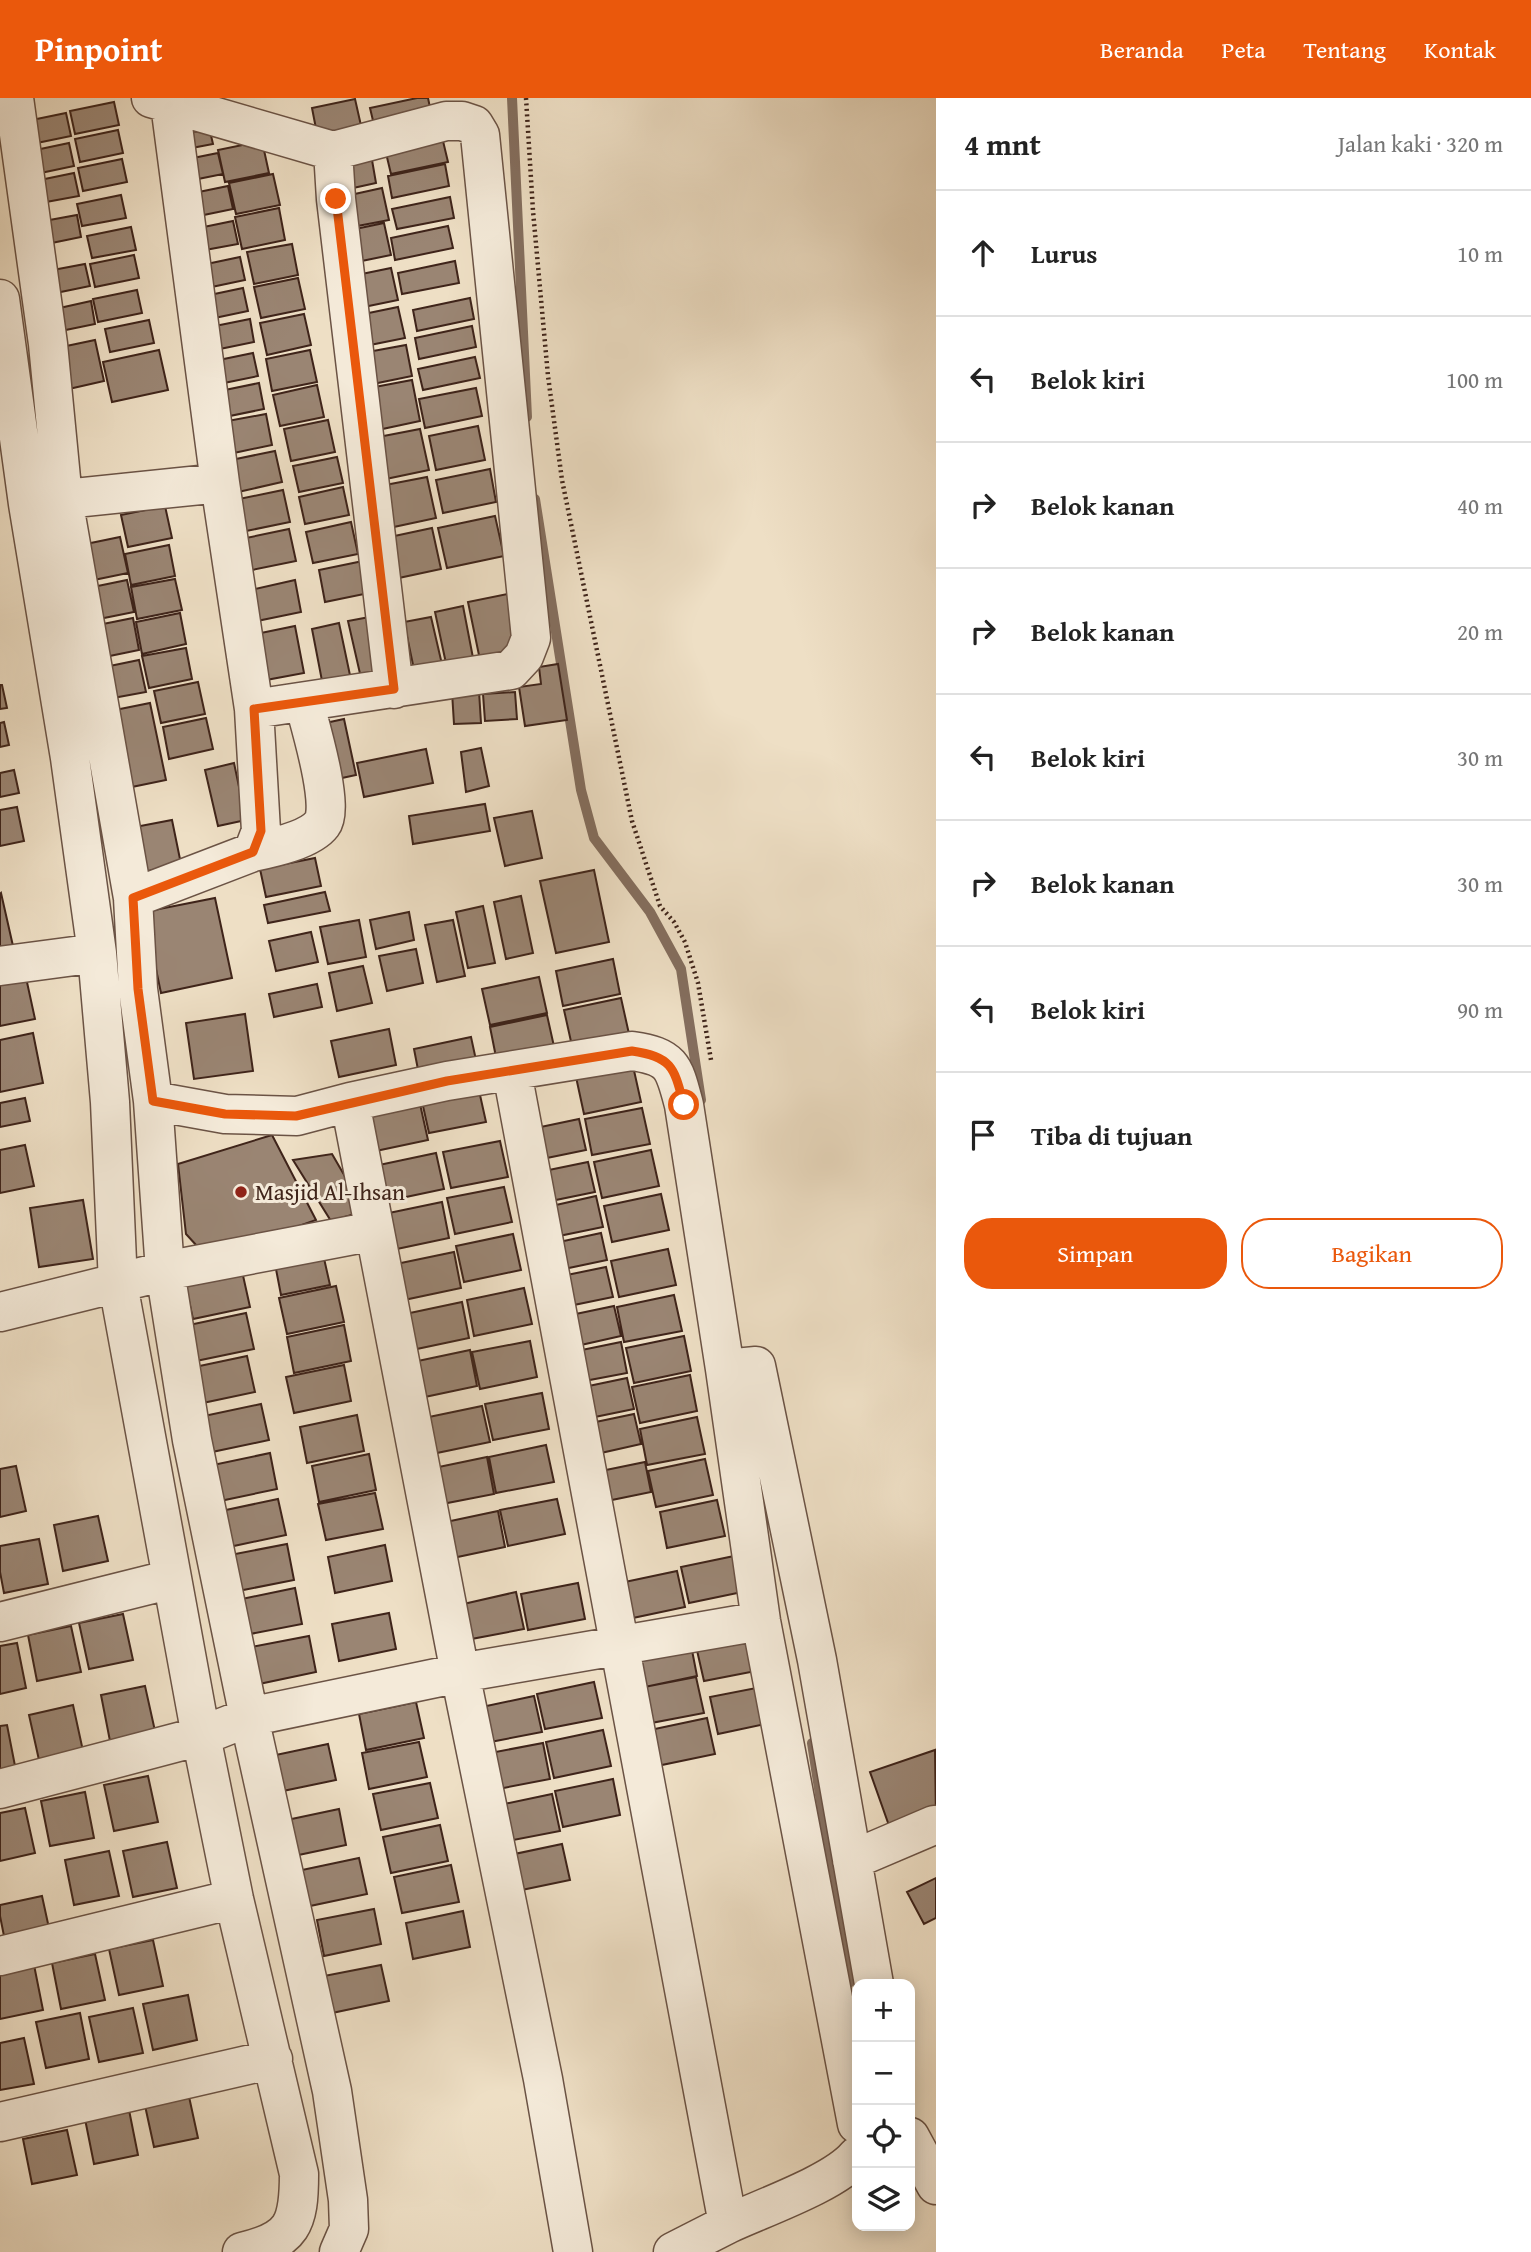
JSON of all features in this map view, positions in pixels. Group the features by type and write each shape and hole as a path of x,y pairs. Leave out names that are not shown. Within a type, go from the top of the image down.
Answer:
{"street":[{"path":"14,98 48,344 45,501 70,758 99,972 110,1102 118,1284 201,1736 234,1899 299,2174 299,2201 293,2223 294,2244 242,2252"},
{"path":"253,852 261,831 254,709 160,101 333,151 446,121 462,121 474,125 481,135 531,638 519,664 510,670 254,709"},
{"path":"333,151 336,199 394,689"},
{"path":"0,299 12,466 45,501 133,898 138,989 153,1101 165,1271 192,1440 332,2091 348,2200 349,2229 339,2252"},
{"path":"45,501 220,483"},
{"path":"133,898 253,852 286,844 323,824 327,813 326,796 304,702"},
{"path":"0,965 99,972 138,989"},
{"path":"153,1101 225,1114 296,1116 447,1081 632,1051 655,1054 675,1074 684,1105 734,1368 761,1621 853,2105"},
{"path":"512,1072 728,2224"},
{"path":"350,1102 460,1673 546,2091 573,2252"},
{"path":"0,1312 165,1271 374,1231"},
{"path":"734,1368 756,1366 817,1660 873,1979"},
{"path":"149,1447 192,1440"},
{"path":"0,1622 172,1579"},
{"path":"0,1789 201,1736 250,1717 460,1673 761,1621"},
{"path":"852,1860 934,1825"},
{"path":"0,1956 234,1899"},
{"path":"0,2122 273,2059"},
{"path":"915,2146 936,2184"},
{"path":"673,2252 824,2180 852,2162"}],"path":[{"path":"526,98 548,376 562,480 614,724 626,795 643,858"}],"building":[{"path":"428,98 432,117 375,129 370,108"},
{"path":"355,99 362,130 318,139 312,108"},
{"path":"114,102 119,125 75,134 70,111"},
{"path":"66,113 71,136 27,145 22,122"},
{"path":"209,127 213,144 181,150 177,134"},
{"path":"118,130 123,153 80,162 75,139"},
{"path":"262,141 269,173 225,182 218,150"},
{"path":"443,141 448,162 391,174 386,153"},
{"path":"69,143 74,166 31,175 26,152"},
{"path":"218,153 223,174 183,182 178,161"},
{"path":"122,159 127,182 83,191 78,168"},
{"path":"372,160 376,183 344,190 340,166"},
{"path":"445,164 449,186 392,198 388,176"},
{"path":"74,173 79,196 35,204 30,182"},
{"path":"273,174 280,205 236,214 229,183"},
{"path":"228,186 233,209 189,218 184,195"},
{"path":"382,188 389,220 347,228 341,197"},
{"path":"121,195 126,218 82,226 77,204"},
{"path":"450,197 454,218 397,229 392,209"},
{"path":"279,208 285,240 242,249 235,217"},
{"path":"77,215 81,237 37,246 33,223"},
{"path":"233,221 238,244 194,252 189,230"},
{"path":"384,223 391,255 347,264 341,232"},
{"path":"448,226 453,248 395,260 391,238"},
{"path":"131,227 136,250 92,258 87,236"},
{"path":"292,244 298,275 254,284 247,252"},
{"path":"134,255 139,278 95,287 90,264"},
{"path":"240,257 245,280 202,289 197,266"},
{"path":"455,261 459,283 402,294 398,273"},
{"path":"85,264 90,286 46,295 42,272"},
{"path":"391,268 398,300 354,309 347,277"},
{"path":"298,278 305,309 261,318 254,287"},
{"path":"243,288 248,311 205,320 200,297"},
{"path":"137,290 142,313 98,322 93,299"},
{"path":"470,298 474,319 417,331 413,310"},
{"path":"91,301 95,324 51,333 46,311"},
{"path":"398,307 405,338 360,347 354,316"},
{"path":"304,314 311,345 267,355 260,323"},
{"path":"250,319 254,342 210,351 205,328"},
{"path":"149,320 154,343 110,352 105,329"},
{"path":"472,326 476,347 419,359 415,338"},
{"path":"95,340 104,381 60,391 52,349"},
{"path":"406,345 412,376 368,385 362,353"},
{"path":"159,350 168,390 112,402 103,362"},
{"path":"310,350 317,382 272,391 266,359"},
{"path":"253,353 258,376 214,385 209,362"},
{"path":"475,357 480,378 423,390 418,369"},
{"path":"412,380 420,421 373,431 364,389"},
{"path":"259,383 264,409 220,418 215,392"},
{"path":"317,385 324,417 280,426 273,395"},
{"path":"476,388 482,416 425,428 419,399"},
{"path":"266,414 272,445 229,454 222,422"},
{"path":"328,420 335,452 291,461 284,429"},
{"path":"478,426 485,460 436,470 429,436"},
{"path":"420,429 429,470 381,480 373,438"},
{"path":"275,451 282,482 238,492 231,460"},
{"path":"337,457 343,483 299,492 293,466"},
{"path":"490,469 496,502 443,513 436,480"},
{"path":"427,477 436,518 389,528 380,486"},
{"path":"343,487 349,515 305,524 299,497"},
{"path":"283,490 290,522 246,531 239,499"},
{"path":"165,506 172,538 128,547 121,515"},
{"path":"495,516 504,556 447,568 438,528"},
{"path":"351,522 358,554 313,563 306,532"},
{"path":"432,528 441,569 394,579 385,538"},
{"path":"289,529 296,561 252,570 246,538"},
{"path":"120,537 128,573 84,582 76,546"},
{"path":"169,545 175,576 131,585 125,554"},
{"path":"363,561 369,593 325,602 319,570"},
{"path":"175,579 182,610 137,619 131,587"},
{"path":"127,580 134,612 89,621 83,589"},
{"path":"295,580 301,612 257,621 251,590"},
{"path":"512,593 524,651 480,660 468,602"},
{"path":"463,606 474,663 447,668 435,612"},
{"path":"180,613 186,644 142,654 136,622"},
{"path":"375,616 388,672 361,678 348,621"},
{"path":"431,617 444,673 416,679 404,622"},
{"path":"133,618 139,650 95,659 88,627"},
{"path":"339,623 351,680 323,686 312,629"},
{"path":"295,626 304,673 266,680 256,634"},
{"path":"186,648 192,679 149,688 142,656"},
{"path":"139,660 146,692 102,700 95,669"},
{"path":"558,664 567,720 525,726 519,687 541,684 539,667"},
{"path":"198,682 205,714 161,723 154,691"},
{"path":"2,685 7,708 0,709"},
{"path":"479,691 481,723 454,724 452,692"},
{"path":"515,692 517,719 485,721 483,694"},
{"path":"150,703 166,780 122,789 105,712"},
{"path":"206,718 213,749 169,759 163,727"},
{"path":"344,719 356,775 328,781 316,725"},
{"path":"4,722 9,745 0,747 0,723"},
{"path":"481,748 489,786 466,792 461,752"},
{"path":"426,749 433,783 364,797 357,763"},
{"path":"234,763 246,820 218,826 205,770"},
{"path":"14,770 19,793 0,797 0,773"},
{"path":"485,804 490,831 413,844 409,816"},
{"path":"17,807 24,841 0,846 0,810"},
{"path":"532,811 542,858 505,866 494,818"},
{"path":"172,820 181,864 144,872 135,827"},
{"path":"315,858 321,886 266,897 260,869"},
{"path":"594,870 609,942 556,953 540,881"},
{"path":"325,892 330,911 268,923 264,905"},
{"path":"0,894 13,946 0,948"},
{"path":"521,896 533,953 506,959 494,902"},
{"path":"215,898 232,978 161,993 144,912"},
{"path":"483,906 495,963 468,968 456,912"},
{"path":"409,912 414,940 376,949 370,920"},
{"path":"359,920 366,957 328,964 320,927"},
{"path":"453,920 465,976 437,982 425,925"},
{"path":"311,932 318,962 276,971 269,941"},
{"path":"416,949 423,983 387,991 379,956"},
{"path":"613,959 620,994 563,1006 556,971"},
{"path":"363,966 372,1003 337,1011 329,973"},
{"path":"25,973 35,1019 0,1026 0,978"},
{"path":"539,977 547,1013 490,1025 482,989"},
{"path":"317,984 322,1007 274,1017 269,994"},
{"path":"621,998 629,1034 572,1046 564,1010"},
{"path":"245,1014 253,1071 194,1079 186,1023"},
{"path":"547,1015 555,1051 497,1062 490,1027"},
{"path":"389,1029 396,1065 339,1077 331,1041"},
{"path":"33,1033 43,1083 0,1092 0,1040"},
{"path":"471,1037 479,1074 421,1085 414,1049"},
{"path":"633,1066 641,1102 584,1114 576,1077"},
{"path":"478,1086 486,1122 429,1133 421,1097"},
{"path":"25,1098 30,1121 0,1127 0,1103"},
{"path":"420,1104 428,1140 371,1152 363,1116"},
{"path":"642,1108 650,1144 592,1155 585,1119"},
{"path":"579,1119 586,1150 537,1160 531,1129"},
{"name":"Masjid Al-Ihsan","path":"272,1135 316,1220 208,1258 186,1234 178,1164"},
{"path":"500,1141 508,1177 451,1188 443,1152"},
{"path":"25,1145 34,1186 0,1193 0,1150"},
{"path":"651,1150 659,1186 602,1198 594,1162"},
{"path":"436,1153 444,1189 387,1201 379,1165"},
{"path":"332,1154 365,1211 331,1221 293,1160"},
{"path":"588,1162 595,1192 546,1202 539,1172"},
{"path":"504,1187 512,1222 455,1234 447,1198"},
{"path":"661,1194 669,1230 612,1242 604,1206"},
{"path":"596,1196 603,1227 554,1237 547,1207"},
{"path":"83,1200 93,1259 39,1267 30,1208"},
{"path":"442,1202 449,1238 392,1250 384,1214"},
{"path":"601,1233 607,1260 564,1269 559,1242"},
{"path":"513,1234 521,1270 464,1282 456,1246"},
{"path":"668,1249 676,1285 619,1297 611,1261"},
{"path":"454,1252 461,1288 404,1300 396,1264"},
{"path":"323,1254 330,1285 281,1295 275,1264"},
{"path":"606,1267 613,1297 564,1307 557,1277"},
{"path":"242,1271 250,1307 193,1319 185,1283"},
{"path":"336,1286 344,1322 287,1334 279,1298"},
{"path":"524,1288 532,1324 474,1336 467,1300"},
{"path":"674,1295 682,1331 624,1342 617,1307"},
{"path":"462,1302 469,1338 412,1350 405,1314"},
{"path":"614,1306 621,1336 572,1347 566,1316"},
{"path":"246,1313 254,1349 196,1361 189,1325"},
{"path":"344,1325 351,1361 294,1373 287,1337"},
{"path":"684,1336 691,1371 634,1383 626,1348"},
{"path":"530,1341 537,1377 480,1389 472,1352"},
{"path":"621,1342 627,1373 579,1382 572,1352"},
{"path":"470,1350 477,1386 420,1398 413,1362"},
{"path":"247,1356 255,1392 198,1404 190,1368"},
{"path":"344,1365 351,1401 294,1413 286,1377"},
{"path":"690,1375 697,1411 640,1423 632,1387"},
{"path":"627,1378 634,1409 585,1419 579,1388"},
{"path":"542,1393 549,1429 493,1440 485,1404"},
{"path":"261,1404 269,1440 212,1452 204,1416"},
{"path":"482,1406 490,1442 432,1454 424,1418"},
{"path":"634,1414 641,1444 592,1455 586,1424"},
{"path":"357,1415 364,1451 307,1463 300,1427"},
{"path":"697,1417 705,1454 647,1465 640,1429"},
{"path":"546,1445 554,1482 496,1493 489,1457"},
{"path":"270,1453 277,1489 220,1501 213,1465"},
{"path":"369,1454 376,1490 319,1502 312,1466"},
{"path":"487,1457 494,1494 437,1505 429,1469"},
{"path":"705,1459 713,1495 656,1507 648,1471"},
{"path":"645,1462 651,1492 602,1502 596,1472"},
{"path":"16,1466 26,1511 0,1517 0,1469"},
{"path":"375,1493 383,1529 326,1540 318,1504"},
{"path":"278,1499 286,1535 229,1547 221,1511"},
{"path":"557,1499 565,1534 508,1546 500,1510"},
{"path":"717,1500 725,1536 667,1548 660,1512"},
{"path":"498,1511 505,1547 448,1559 441,1523"},
{"path":"98,1516 108,1561 63,1571 54,1525"},
{"path":"39,1539 48,1584 4,1593 0,1572 0,1546"},
{"path":"287,1544 294,1580 238,1591 230,1555"},
{"path":"385,1545 392,1581 335,1593 328,1557"},
{"path":"739,1555 747,1591 689,1603 681,1567"},
{"path":"677,1571 685,1607 628,1619 620,1583"},
{"path":"578,1583 585,1619 528,1630 521,1594"},
{"path":"295,1588 302,1624 245,1635 237,1600"},
{"path":"516,1592 524,1629 466,1640 459,1605"},
{"path":"389,1613 396,1649 339,1661 332,1624"},
{"path":"123,1614 133,1660 89,1669 79,1623"},
{"path":"71,1626 81,1672 37,1681 28,1635"},
{"path":"754,1634 761,1670 704,1681 696,1646"},
{"path":"309,1636 316,1672 259,1684 251,1647"},
{"path":"690,1640 697,1676 640,1688 632,1652"},
{"path":"17,1643 26,1688 0,1694 0,1646"},
{"path":"696,1677 704,1713 646,1724 639,1688"},
{"path":"594,1682 602,1718 545,1729 537,1694"},
{"path":"145,1686 155,1731 110,1741 101,1695"},
{"path":"767,1686 775,1722 718,1734 710,1697"},
{"path":"534,1696 542,1732 485,1743 477,1708"},
{"path":"416,1702 424,1738 366,1750 359,1714"},
{"path":"73,1705 83,1751 39,1760 29,1715"},
{"path":"707,1718 715,1754 657,1766 650,1730"},
{"path":"7,1725 16,1771 0,1774 0,1726"},
{"path":"603,1730 611,1766 554,1778 546,1742"},
{"path":"419,1742 427,1777 369,1789 362,1753"},
{"path":"543,1743 550,1779 493,1790 485,1754"},
{"path":"328,1744 336,1780 278,1792 271,1756"},
{"path":"935,1750 936,1820 892,1834 870,1772"},
{"path":"148,1776 158,1822 114,1831 104,1785"},
{"path":"613,1779 620,1815 563,1827 555,1791"},
{"path":"430,1783 438,1818 381,1830 373,1794"},
{"path":"85,1792 94,1838 50,1846 41,1801"},
{"path":"552,1794 560,1831 503,1842 495,1806"},
{"path":"25,1808 35,1853 0,1861 0,1813"},
{"path":"339,1809 346,1845 289,1857 282,1821"},
{"path":"440,1825 448,1861 391,1873 383,1837"},
{"path":"167,1842 177,1888 133,1897 123,1851"},
{"path":"562,1844 570,1880 512,1892 505,1856"},
{"path":"109,1851 119,1896 74,1905 65,1860"},
{"path":"359,1858 367,1894 310,1906 302,1870"},
{"path":"451,1865 459,1902 402,1913 394,1877"},
{"path":"936,1878 936,1918 924,1924 907,1892"},
{"path":"42,1896 52,1942 7,1951 0,1905"},
{"path":"374,1909 381,1944 324,1956 317,1920"},
{"path":"463,1911 470,1947 413,1959 406,1923"},
{"path":"153,1940 163,1986 119,1995 109,1949"},
{"path":"95,1954 105,2000 61,2009 52,1963"},
{"path":"34,1965 43,2010 0,2019 0,1972"},
{"path":"381,1965 389,2001 332,2013 324,1976"},
{"path":"188,1995 197,2040 153,2050 143,2004"},
{"path":"133,2008 143,2053 99,2062 89,2017"},
{"path":"80,2013 89,2059 46,2068 36,2022"},
{"path":"24,2038 34,2084 0,2090 0,2043"},
{"path":"188,2092 198,2138 154,2147 144,2101"},
{"path":"129,2110 138,2155 94,2164 85,2119"},
{"path":"67,2130 77,2175 32,2184 23,2139"}],"waterway":[{"path":"512,98 527,417"},
{"path":"535,499 581,790 594,838 650,912 681,969 701,1100"},
{"path":"812,1743 849,1983"}],"place":[{"name":"Masjid Al-Ihsan","path":"241,1192"}],"route":[{"path":"336,199 394,689 254,709 261,831 253,852 133,898 138,989 153,1101 225,1114 296,1116 447,1081 632,1051 655,1054 666,1063 675,1074 684,1105"}]}
